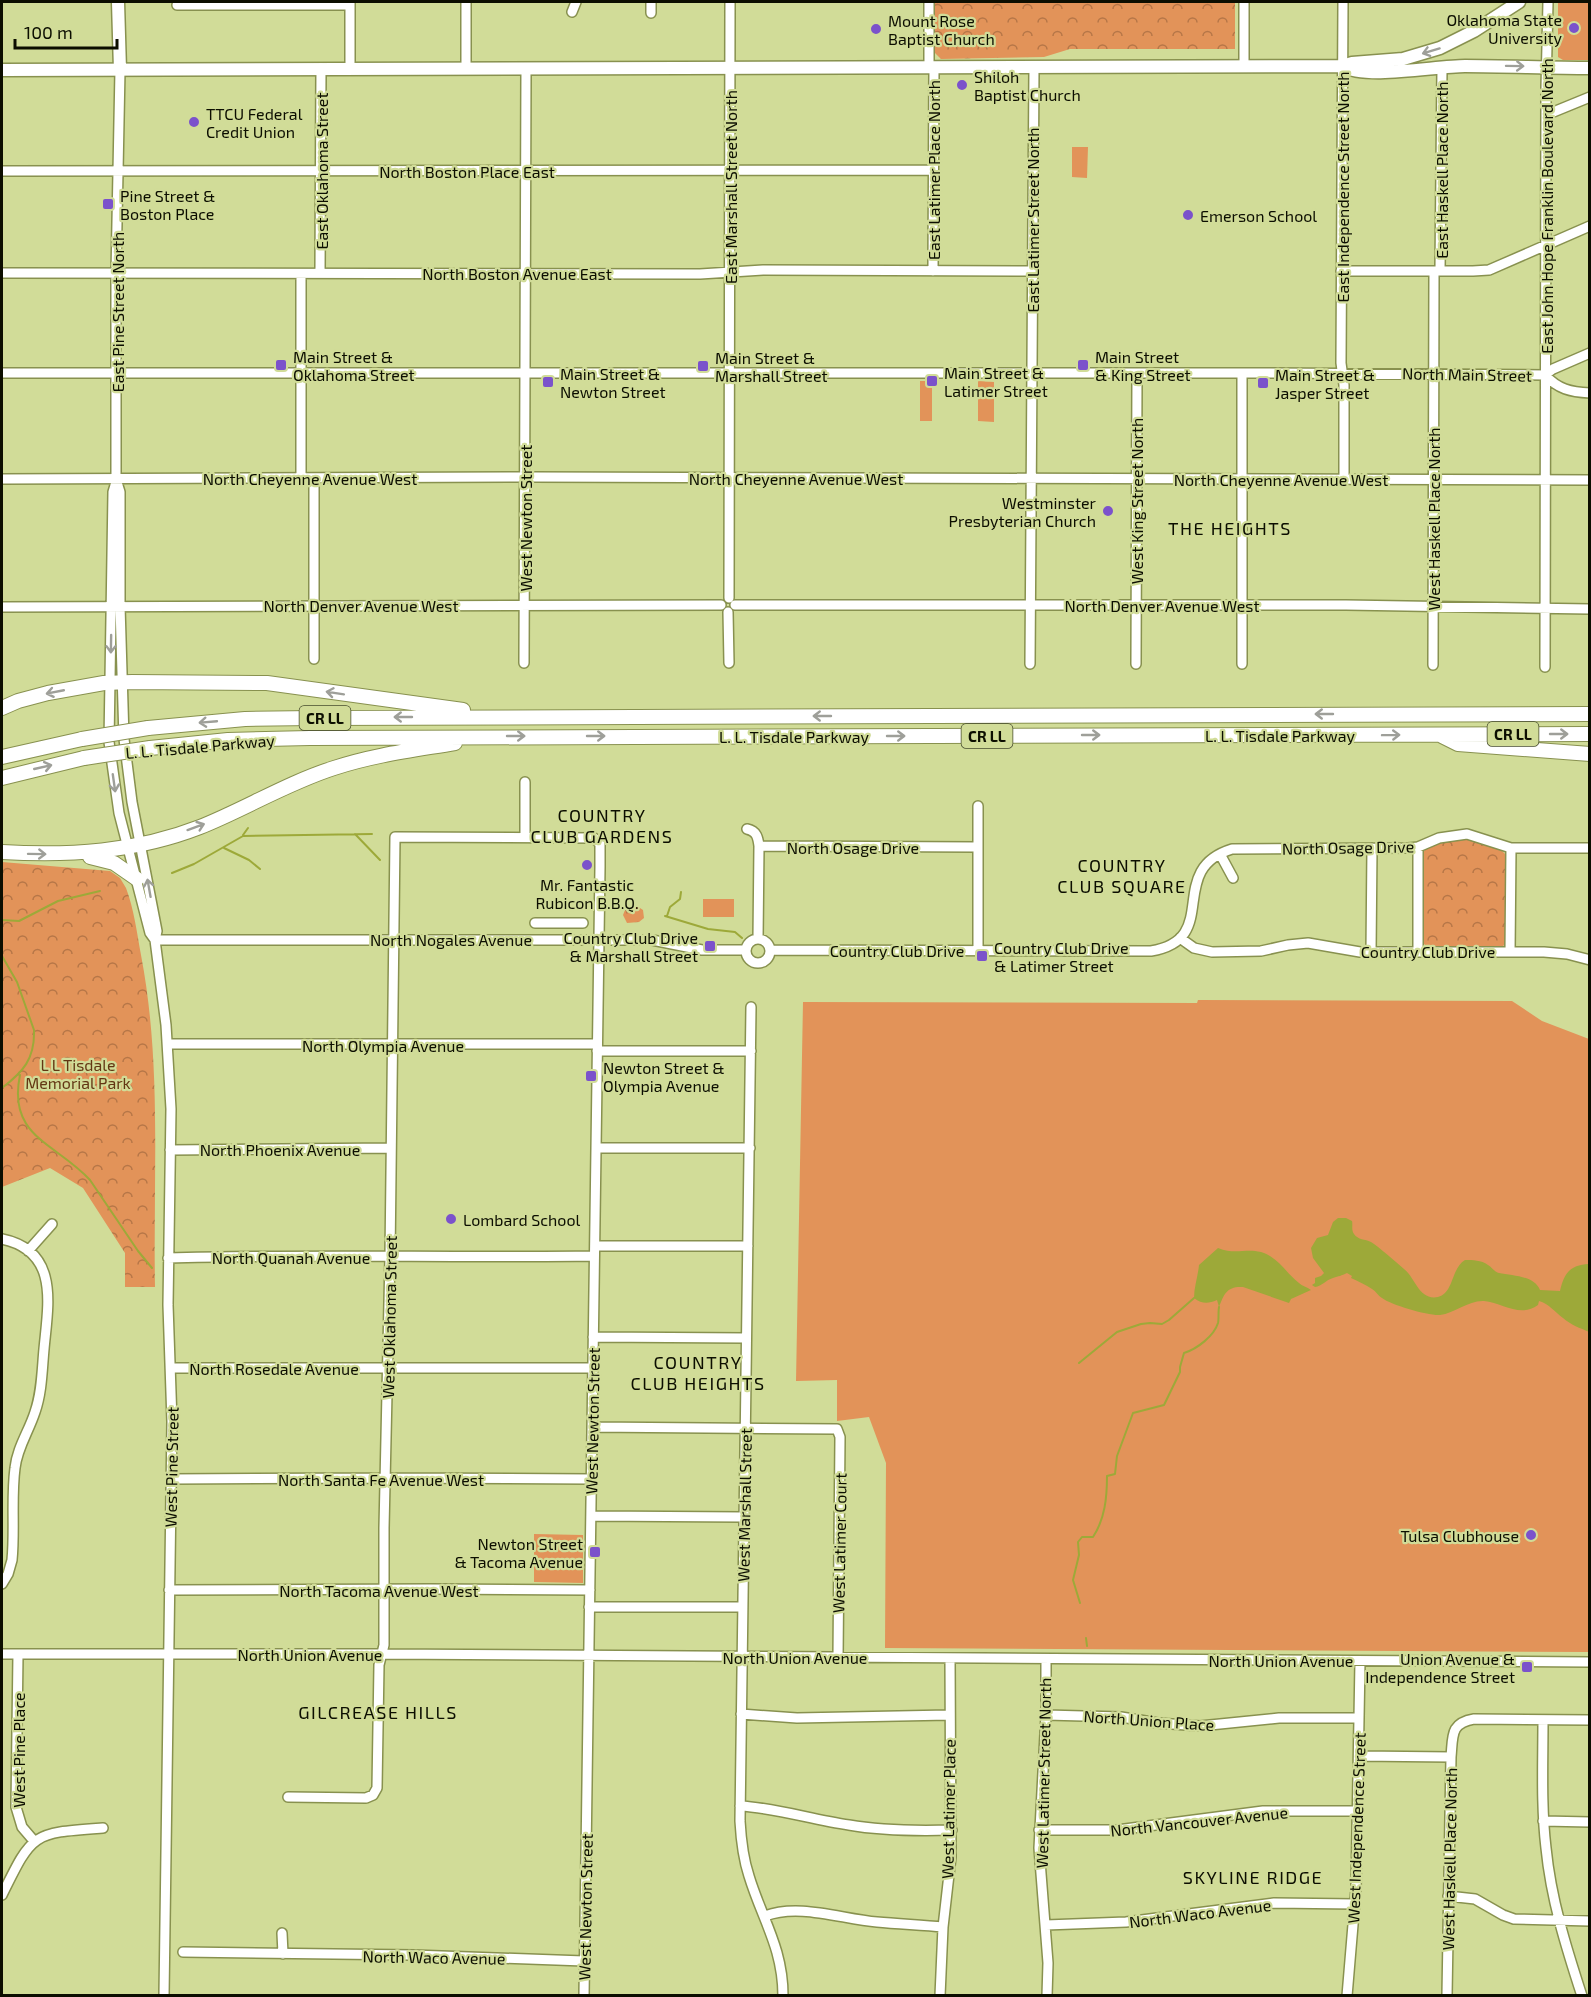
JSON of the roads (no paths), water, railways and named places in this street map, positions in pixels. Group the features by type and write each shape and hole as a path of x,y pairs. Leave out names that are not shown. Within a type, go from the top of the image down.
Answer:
{"highway":[{"path":"2,708 41,694 116,682 253,682 504,717"},
{"path":"1478,714 1590,704"},
{"name":"L. L. Tisdale Parkway","path":"2,757 82,739 148,728 264,719 1590,714"},
{"path":"1437,734 1458,744 1590,754"},
{"name":"L. L. Tisdale Parkway","path":"2,778 84,758 150,748 275,738 1590,734"},
{"path":"73,854 134,846 198,828 284,787 343,765 381,755 494,736"},
{"path":"2,852 73,854 108,860 137,879"}],"main road":[{"name":"East Pine Street North","path":"118,2 120,70"},
{"path":"2,70 1342,66 1352,63 1403,59 1440,48 1474,32 1519,2"},
{"path":"1342,66 1352,72 1465,66 1590,68"}],"street":[{"path":"466,2 466,68"},
{"path":"572,12 576,2"},
{"path":"651,2 651,13"},
{"name":"East Marshall Street North","path":"729,373 730,2"},
{"name":"East Latimer Place North","path":"929,2 932,68 933,271"},
{"path":"1244,2 1244,67"},
{"name":"East Independence Street North","path":"1343,2 1341,271 1341,363 1343,373"},
{"name":"East John Hope Franklin Boulevard North","path":"1545,667 1548,2"},
{"path":"177,5 350,3 350,68"},
{"name":"East Latimer Street North","path":"1032,373 1034,67"},
{"name":"East Oklahoma Street","path":"320,273 321,68"},
{"name":"West Newton Street","path":"524,663 526,68"},
{"name":"East Haskell Place North","path":"1434,374 1442,68"},
{"name":"East Pine Street North","path":"120,70 116,273 116,479 120,492 115,606 116,682 134,846"},
{"path":"1546,115 1590,97"},
{"name":"North Boston Place East","path":"2,171 933,170"},
{"path":"1341,271 1489,270 1590,226"},
{"name":"North Boston Avenue East","path":"2,273 700,274 1032,271"},
{"path":"301,273 301,478"},
{"name":"North Main Street","path":"1137,374 1545,375 1554,368 1590,353"},
{"path":"2,373 1137,374"},
{"path":"729,373 729,663"},
{"path":"1030,664 1032,373"},
{"path":"1242,373 1242,664"},
{"path":"1343,373 1344,480"},
{"name":"West King Street North","path":"1136,664 1137,374"},
{"name":"West Haskell Place North","path":"1433,665 1434,374"},
{"path":"1545,375 1556,386 1577,392"},
{"path":"1546,395 1590,393"},
{"name":"North Cheyenne Avenue West","path":"2,479 525,477 1590,480"},
{"path":"314,478 314,659"},
{"name":"North Denver Avenue West","path":"2,607 1030,604 1590,609"},
{"name":"East Pine Street North","path":"116,682 109,725 110,754 116,801 134,846"},
{"path":"525,782 525,837"},
{"path":"978,806 978,951"},
{"path":"747,829 756,834 759,846 758,939"},
{"name":"North Osage Drive","path":"1216,856 1232,849 1243,848 1418,847 1439,838 1467,834 1512,848 1590,848"},
{"name":"West Oklahoma Street","path":"288,1797 366,1798 374,1795 378,1788 379,1686 384,1645 395,837 525,837"},
{"name":"West Newton Street","path":"525,837 594,838 600,846 584,1995"},
{"name":"West Pine Street","path":"134,846 137,879 150,933 155,940"},
{"name":"West Pine Street","path":"134,846 157,931 155,940 168,1044 171,1479 164,1995"},
{"name":"North Osage Drive","path":"759,846 978,847"},
{"path":"1418,847 1418,952"},
{"path":"1371,952 1372,848"},
{"path":"1510,952 1512,848"},
{"path":"1180,938 1192,918 1196,879 1201,870 1216,856 1233,878"},
{"path":"535,923 583,923"},
{"name":"Country Club Drive","path":"770,950 1151,951 1162,949 1180,938 1194,948 1206,951 1252,952 1288,945 1319,943 1352,951 1557,953 1590,960"},
{"name":"North Nogales Avenue","path":"155,940 598,939 652,940 702,950 746,950"},
{"path":"758,939 764,940 770,950 767,959 759,963 751,961 746,950 750,942 758,939"},
{"name":"West Marshall Street","path":"751,1007 741,1657 741,1841 746,1868 781,1961 783,1995"},
{"name":"North Olympia Avenue","path":"168,1044 393,1045 751,1052"},
{"name":"North Phoenix Avenue","path":"170,1150 391,1148"},
{"path":"596,1148 750,1148"},
{"path":"28,1251 52,1224"},
{"path":"2,1239 16,1243 28,1251 42,1270 48,1285 38,1400 15,1468 12,1560 10,1570 2,1584"},
{"name":"North Quanah Avenue","path":"168,1258 390,1257 748,1246"},
{"path":"593,1337 746,1338"},
{"name":"North Rosedale Avenue","path":"171,1368 593,1368"},
{"path":"592,1427 745,1428"},
{"name":"West Latimer Court","path":"745,1428 837,1429 840,1437 838,1658"},
{"name":"North Santa Fe Avenue West","path":"171,1479 591,1479"},
{"path":"591,1516 743,1516"},
{"name":"North Tacoma Avenue West","path":"169,1590 590,1590"},
{"path":"589,1607 742,1607"},
{"name":"North Union Avenue","path":"2,1654 382,1654 1590,1662"},
{"name":"West Pine Place","path":"18,1654 16,1807 22,1827 34,1841"},
{"name":"West Latimer Place","path":"940,1995 943,1927 952,1830 950,1658"},
{"name":"West Latimer Street North","path":"1046,1659 1040,1867 1046,1925 1047,1995"},
{"name":"West Independence Street","path":"1347,1995 1355,1904 1360,1661"},
{"path":"741,1713 797,1718 949,1715"},
{"name":"North Union Place","path":"1046,1715 1121,1717 1200,1726 1278,1718 1359,1718"},
{"name":"West Haskell Place North","path":"1447,1995 1453,1735 1459,1724 1474,1719 1543,1720"},
{"path":"1582,1995 1558,1920 1546,1850 1543,1821 1543,1720 1590,1720"},
{"path":"1359,1756 1451,1757"},
{"path":"740,1806 763,1807 874,1829 952,1830"},
{"name":"North Vancouver Avenue","path":"1040,1830 1117,1830 1263,1811 1358,1811"},
{"path":"1543,1821 1590,1822"},
{"path":"2,1894 22,1854 41,1836 103,1828"},
{"path":"1448,1896 1475,1899 1514,1919 1590,1921"},
{"name":"North Waco Avenue","path":"1046,1925 1126,1922 1274,1903 1355,1904"},
{"path":"765,1916 796,1910 868,1921 943,1927"},
{"path":"282,1933 283,1954"},
{"name":"North Waco Avenue","path":"183,1952 414,1955 584,1961"}],"waterway":[{"path":"243,835 248,828"},
{"path":"355,834 380,860"},
{"path":"172,873 194,864 243,836 372,834"},
{"path":"224,848 249,860 260,869"},
{"path":"2,920 19,921 58,901 100,891"},
{"path":"667,916 670,907 680,899 681,892"},
{"path":"665,916 708,929 735,932 742,938"},
{"path":"2,956 17,982 34,1030 30,1057 22,1070 2,1088"},
{"path":"20,1075 18,1096 27,1126 37,1137 77,1167 90,1180 152,1268"},
{"path":"1079,1363 1117,1332 1141,1324 1162,1324 1194,1298"},
{"path":"1080,1603 1073,1580 1079,1555 1078,1542 1082,1537 1093,1537 1100,1523 1106,1500 1107,1476 1115,1474 1117,1456 1133,1413 1164,1405 1180,1372 1184,1353 1199,1345 1213,1333 1218,1323 1219,1307"},
{"path":"1086,1638 1087,1646"}],"place":[{"name":"Oklahoma State University","path":"1574,28"},
{"name":"Mount Rose Baptist Church","path":"876,29"},
{"name":"Shiloh Baptist Church","path":"962,85"},
{"name":"TTCU Federal Credit Union","path":"194,122"},
{"name":"Pine Street & Boston Place","path":"108,204"},
{"name":"Emerson School","path":"1188,215"},
{"name":"Main Street & Oklahoma Street","path":"281,365"},
{"name":"Main Street & King Street","path":"1083,365"},
{"name":"Main Street & Marshall Street","path":"703,366"},
{"name":"Main Street & Latimer Street","path":"932,381"},
{"name":"Main Street & Newton Street","path":"548,382"},
{"name":"Main Street & Jasper Street","path":"1263,383"},
{"name":"Westminster Presbyterian Church","path":"1108,511"},
{"name":"Mr. Fantastic Rubicon B.B.Q.","path":"587,865"},
{"name":"Country Club Drive & Marshall Street","path":"710,946"},
{"name":"Country Club Drive & Latimer Street","path":"982,956"},
{"name":"Newton Street & Olympia Avenue","path":"591,1076"},
{"name":"Lombard School","path":"451,1219"},
{"name":"Tulsa Clubhouse","path":"1531,1535"},
{"name":"Newton Street & Tacoma Avenue","path":"595,1552"},
{"name":"Union Avenue & Independence Street","path":"1527,1667"}],"district":[{"name":"THE HEIGHTS","path":"1230,528"},
{"name":"COUNTRY CLUB GARDENS","path":"602,825"},
{"name":"COUNTRY CLUB SQUARE","path":"1122,875"},
{"name":"COUNTRY CLUB HEIGHTS","path":"698,1372"},
{"name":"GILCREASE HILLS","path":"378,1712"},
{"name":"SKYLINE RIDGE","path":"1253,1877"}],"park label":[{"name":"L L Tisdale Memorial Park","path":"78,1073"}]}
